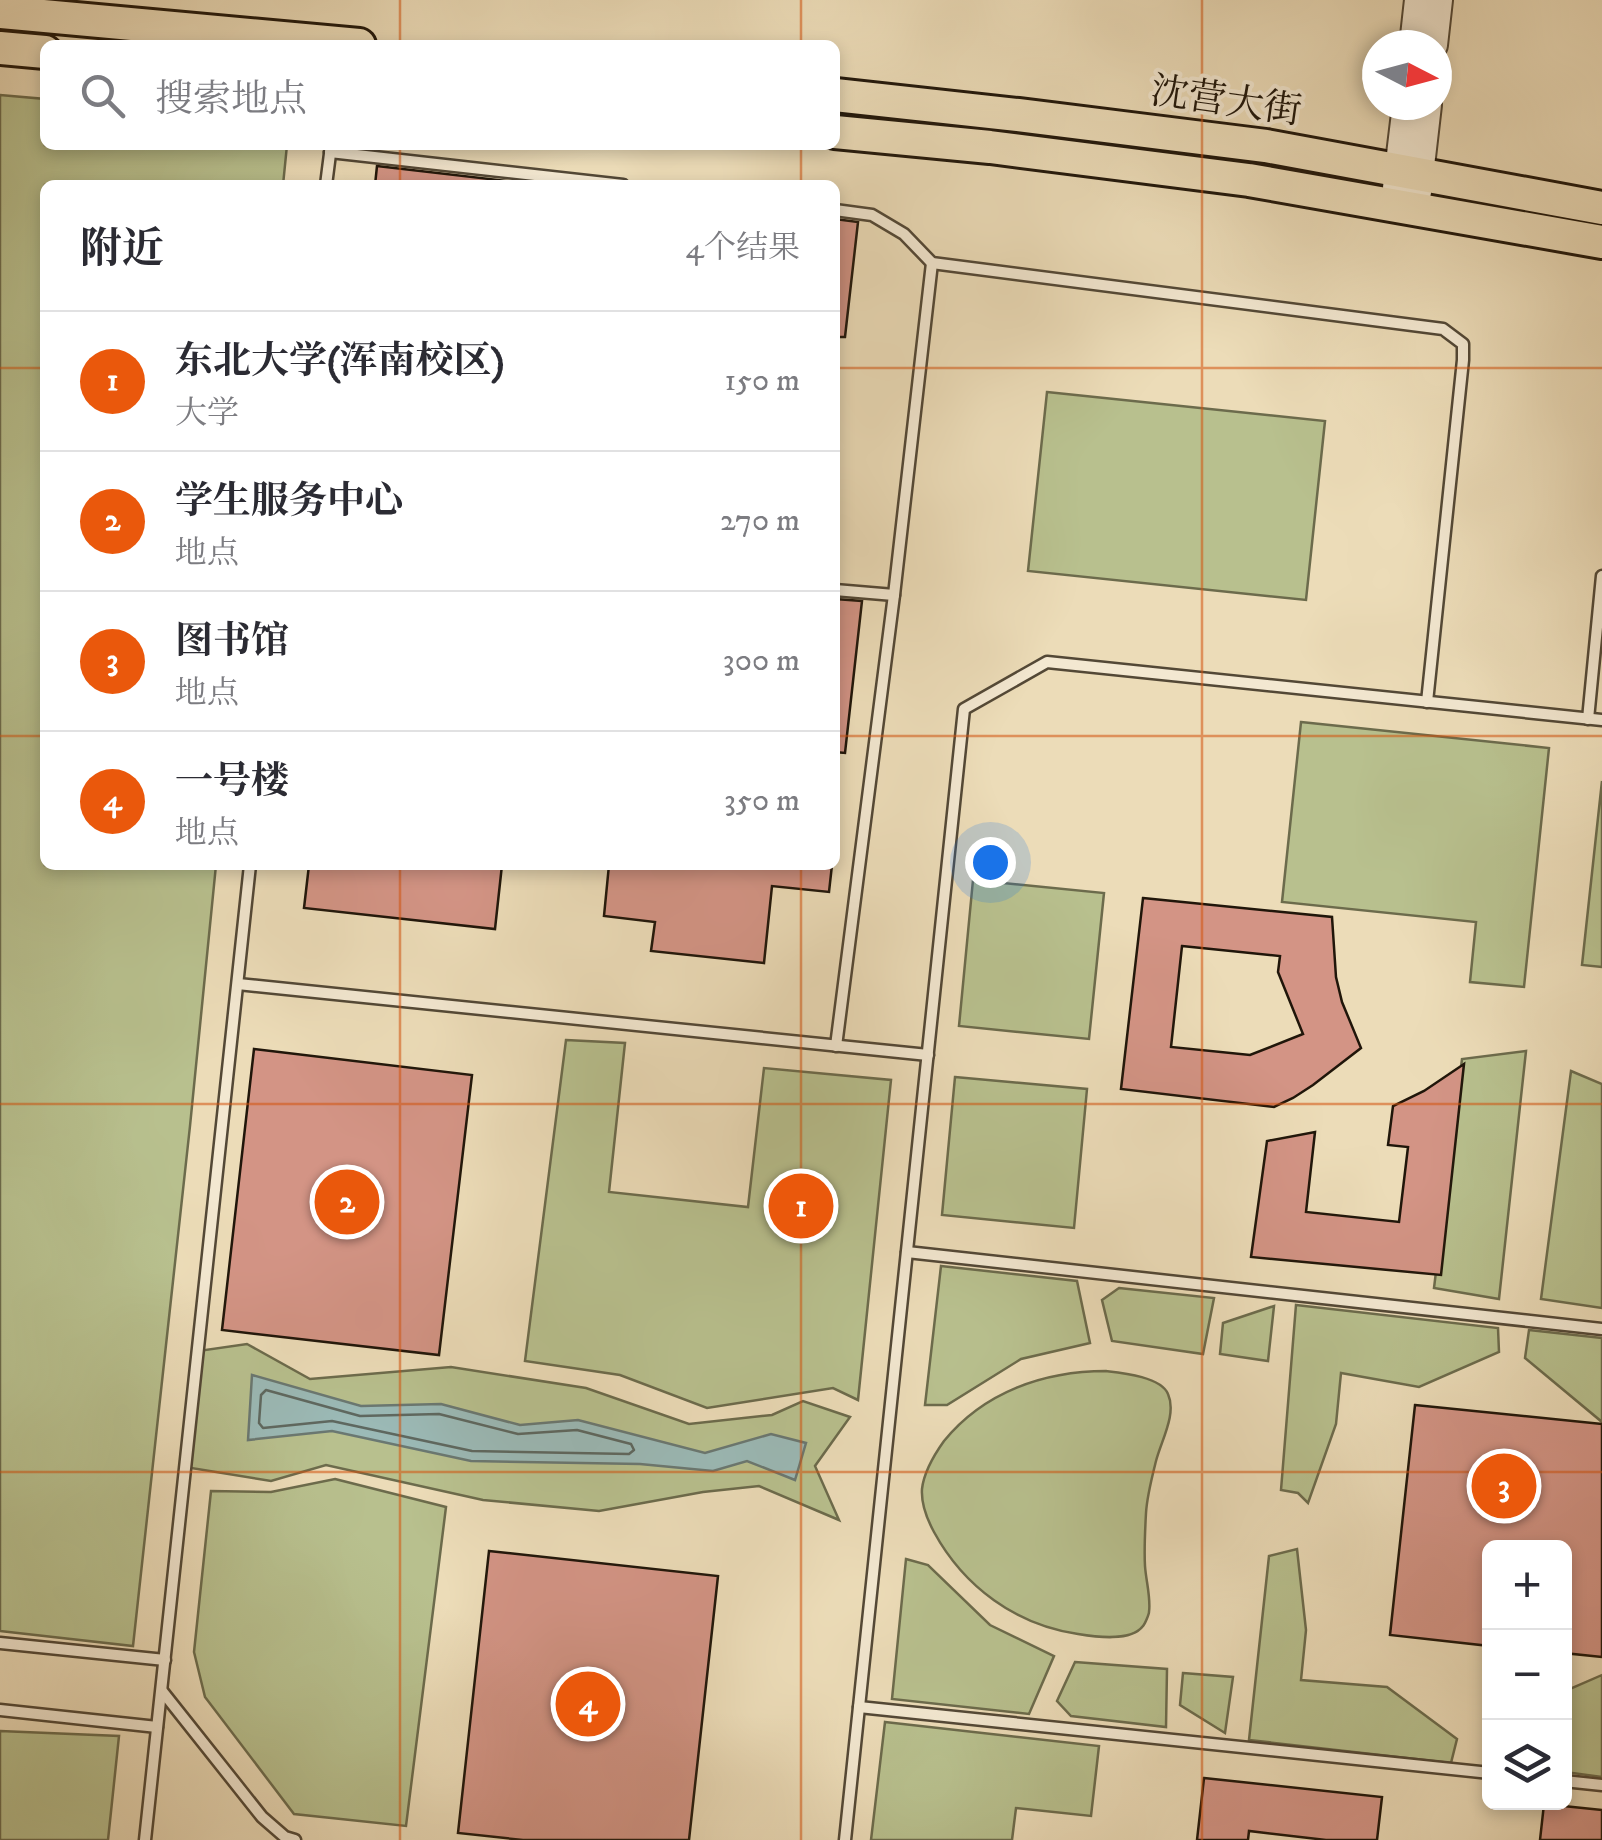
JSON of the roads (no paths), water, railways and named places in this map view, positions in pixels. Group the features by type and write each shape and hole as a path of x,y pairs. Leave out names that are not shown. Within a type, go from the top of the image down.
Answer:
{"main road":[{"path":"0,12 305,40"},
{"path":"0,48 40,52"},
{"name":"沈营大街","path":"840,96 1266,146 1602,208"},
{"name":"沈营大街","path":"840,132 1249,180 1602,242"}],"street":[{"path":"1416,30 1419,0"},
{"path":"1435,30 1438,0"},
{"path":"1405,206 1407,120"},
{"path":"1409,171 1423,120"}],"lane":[{"path":"327,180 330,150"},
{"path":"346,150 583,180"},
{"path":"840,211 872,214 904,234 932,263 1443,329 1463,344 1427,702"},
{"path":"836,1046 932,263"},
{"path":"1588,718 1602,576"},
{"path":"840,590 894,595"},
{"path":"846,1840 964,708 1048,662 1602,720"},
{"path":"145,1840 249,870"},
{"path":"238,984 928,1055"},
{"path":"907,1252 1602,1329"},
{"path":"0,1643 164,1660"},
{"path":"161,1690 262,1817 285,1837 295,1840"},
{"path":"860,1707 1482,1772"},
{"path":"0,1710 157,1727"},
{"path":"1572,1782 1602,1785"}],"water":[{"path":"252,1375 361,1406 441,1404 520,1425 578,1420 705,1453 771,1434 806,1443 795,1480 747,1461 713,1471 640,1464 471,1461 332,1431 248,1440"}],"place":[{"name":"学生服务中心","path":"347,1202"},
{"name":"东北大学(浑南校区)","path":"801,1206"},
{"name":"图书馆","path":"1504,1486"},
{"name":"一号楼","path":"588,1704"}]}
